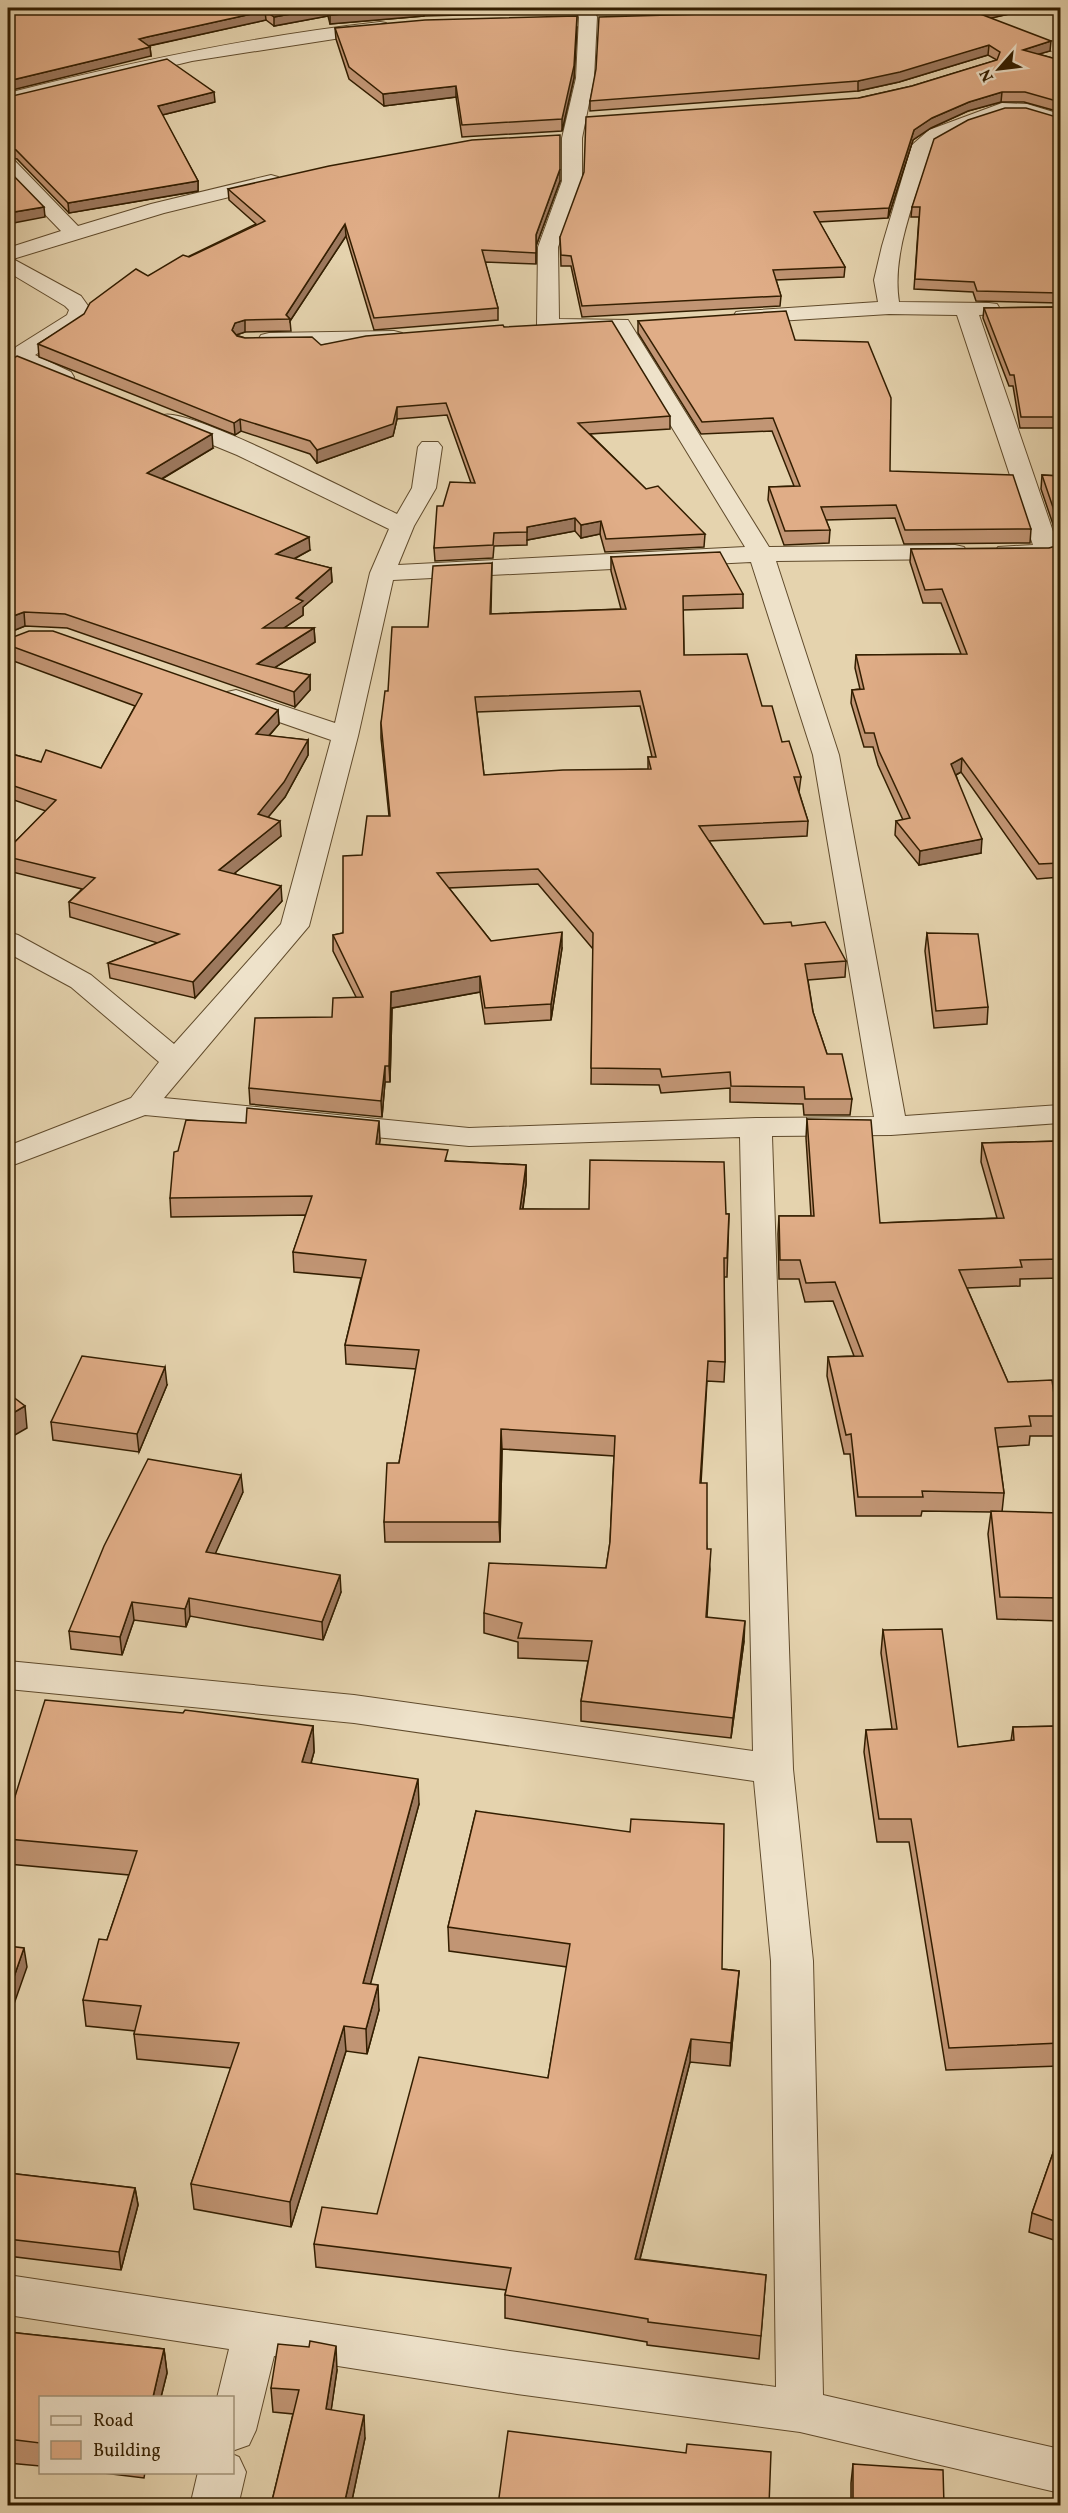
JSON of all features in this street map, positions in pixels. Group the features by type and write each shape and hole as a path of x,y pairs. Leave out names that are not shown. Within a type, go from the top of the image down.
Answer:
{"street":[{"path":"586,15 585,78 573,129 572,181 548,248 537,326 632,325 760,554 826,755 891,1126"},
{"path":"8,99 149,64 217,50 322,33 404,26"},
{"path":"889,308 885,279 887,268 922,145 936,134 1002,110 1027,110 1060,120"},
{"path":"8,165 73,232"},
{"path":"8,254 73,232 158,208 287,178"},
{"path":"8,264 73,301 80,310 76,319 24,351 23,360 84,385"},
{"path":"725,318 889,308 1010,309"},
{"path":"382,573 760,554 1048,552 966,309"},
{"path":"246,341 410,337"},
{"path":"8,378 32,365"},
{"path":"147,410 245,450 402,526"},
{"path":"142,1105 176,1060 295,926 345,736 382,573 402,526 424,488 430,447"},
{"path":"217,692 345,736"},
{"path":"8,941 81,981 176,1060"},
{"path":"8,1157 142,1105 469,1137 756,1127 891,1126 1060,1114"},
{"path":"756,1127 773,1769 792,1961 800,2411"},
{"path":"8,1675 354,1708 773,1769"},
{"path":"8,2295 517,2373 800,2411 1060,2471"},
{"path":"234,2422 257,2332"},
{"path":"214,2505 222,2474"}],"building":[{"path":"8,8 324,8 274,17 265,11 147,37 139,39 150,47 8,81"},
{"path":"328,8 418,8 330,15"},
{"path":"784,8 998,8 975,12 1051,41 1023,50 1060,60 1060,102 1025,92 1002,92 969,102 932,118 914,130 889,208 814,212 845,267 773,270 781,296 582,306 571,256 561,255 560,237 584,172 586,117 859,98 912,86 997,60 1000,52 989,45 900,72 858,81 590,101 596,69 599,17 739,13"},
{"path":"577,16 574,66 562,119 462,125 456,86 383,94 349,67 335,28 425,20"},
{"path":"167,59 214,92 158,106 198,181 68,203 16,150 8,147 8,97"},
{"path":"1005,108 1026,108 1060,118 1060,293 977,291 974,282 915,279 920,207 912,207 934,139 968,120"},
{"path":"560,135 560,169 536,235 536,253 482,250 498,308 374,318 345,224 286,315 290,319 245,320 235,323 232,330 237,336 245,338 312,337 321,345 366,336 503,325 504,327 612,321 670,416 578,423 646,489 658,486 705,534 606,539 601,521 581,525 575,518 527,527 527,532 494,533 493,545 434,548 437,506 443,506 450,482 475,483 446,403 397,407 393,424 317,450 310,441 240,419 234,423 38,344 84,314 90,303 136,269 148,276 183,255 189,257 265,221 228,189 329,166 472,140"},
{"path":"8,170 44,207 8,213"},
{"path":"1060,307 1060,417 1021,417 1014,375 1010,375 984,308"},
{"path":"786,311 795,340 868,342 891,398 890,471 1013,475 1031,529 905,530 896,505 821,507 830,530 785,531 769,487 800,486 773,418 702,422 638,321"},
{"path":"17,356 212,434 147,473 309,537 276,554 331,568 296,598 303,601 263,628 314,628 257,664 310,675 294,692 65,614 24,612 8,618 8,405 13,402 8,400 8,361"},
{"path":"1042,475 1060,476 1060,525 1059,525"},
{"path":"1060,545 1060,863 1039,864 962,758 951,764 982,839 920,851 896,821 910,818 879,751 874,733 865,733 852,690 864,689 856,655 967,654 942,589 925,590 911,549 1049,548"},
{"path":"720,552 743,594 683,596 684,655 747,654 762,706 772,706 782,742 789,741 801,777 794,777 808,821 699,826 764,924 791,922 792,926 825,922 846,961 805,964 813,1012 827,1054 842,1054 852,1099 805,1099 804,1087 731,1086 730,1072 662,1077 660,1069 591,1068 593,933 538,869 437,873 491,941 562,932 551,1004 485,1008 480,976 391,992 389,1066 385,1066 381,1101 249,1088 255,1018 332,1017 333,998 363,997 333,935 343,933 343,856 362,855 367,816 390,816 381,723 385,691 388,691 392,627 428,627 433,566 492,563 490,614 626,609 611,557","holes":["640,691 656,757 648,757 651,769 563,770 484,775 475,697"]},
{"path":"29,631 53,631 278,710 256,734 308,740 284,782 258,814 280,821 219,870 281,886 193,982 108,963 179,934 69,902 95,878 8,857 8,849 56,800 8,784 8,753 41,762 46,750 101,768 142,694 8,645 8,639"},
{"path":"927,933 978,934 988,1007 936,1011"},
{"path":"247,1108 379,1121 376,1144 448,1150 445,1161 526,1165 520,1209 589,1209 590,1160 724,1162 726,1214 729,1214 727,1258 724,1258 725,1362 708,1361 700,1483 707,1483 707,1549 711,1549 706,1617 745,1621 733,1718 581,1701 592,1641 518,1638 522,1623 484,1613 489,1563 606,1568 610,1542 615,1436 501,1429 499,1522 384,1522 387,1463 399,1463 419,1350 345,1345 366,1260 293,1252 312,1196 170,1198 174,1152 178,1151 186,1120 246,1123"},
{"path":"807,1119 871,1120 880,1223 1004,1218 982,1143 1060,1141 1060,1259 1020,1260 1022,1267 959,1270 1008,1382 1052,1380 1057,1416 1029,1416 1031,1426 995,1428 1004,1493 922,1491 923,1497 858,1497 851,1434 846,1435 828,1357 863,1356 835,1282 806,1283 800,1260 780,1260 779,1216 814,1216"},
{"path":"82,1356 165,1367 137,1434 51,1422"},
{"path":"8,1393 25,1406 8,1416"},
{"path":"148,1459 241,1475 206,1552 340,1575 322,1622 189,1598 185,1609 132,1602 120,1637 69,1631 104,1546"},
{"path":"991,1511 1060,1513 1060,1598 1000,1597"},
{"path":"942,1629 958,1747 1014,1740 1013,1727 1060,1726 1060,2043 949,2048 911,1819 879,1819 866,1730 897,1729 883,1630"},
{"path":"45,1700 183,1713 185,1710 313,1726 302,1762 418,1779 363,1983 378,1985 366,2029 344,2026 290,2202 191,2184 239,2043 134,2034 141,2006 83,2000 99,1939 107,1940 137,1851 8,1839 8,1819"},
{"path":"476,1811 630,1832 631,1819 724,1824 722,1969 739,1971 731,2043 691,2039 635,2259 766,2275 761,2336 648,2322 648,2319 505,2295 511,2268 314,2244 322,2207 377,2214 419,2057 548,2078 570,1944 448,1927"},
{"path":"8,1946 24,1948 8,1994"},
{"path":"1060,2133 1060,2223 1032,2213"},
{"path":"8,2173 135,2188 119,2252 8,2239"},
{"path":"8,2332 164,2349 153,2396 39,2396 39,2443 8,2439"},
{"path":"310,2341 336,2346 326,2409 364,2415 344,2505 271,2505 299,2390 271,2388 278,2344 309,2347"},
{"path":"508,2431 686,2453 687,2444 771,2452 769,2505 498,2505"},
{"path":"853,2464 943,2470 944,2505 853,2505"}]}
